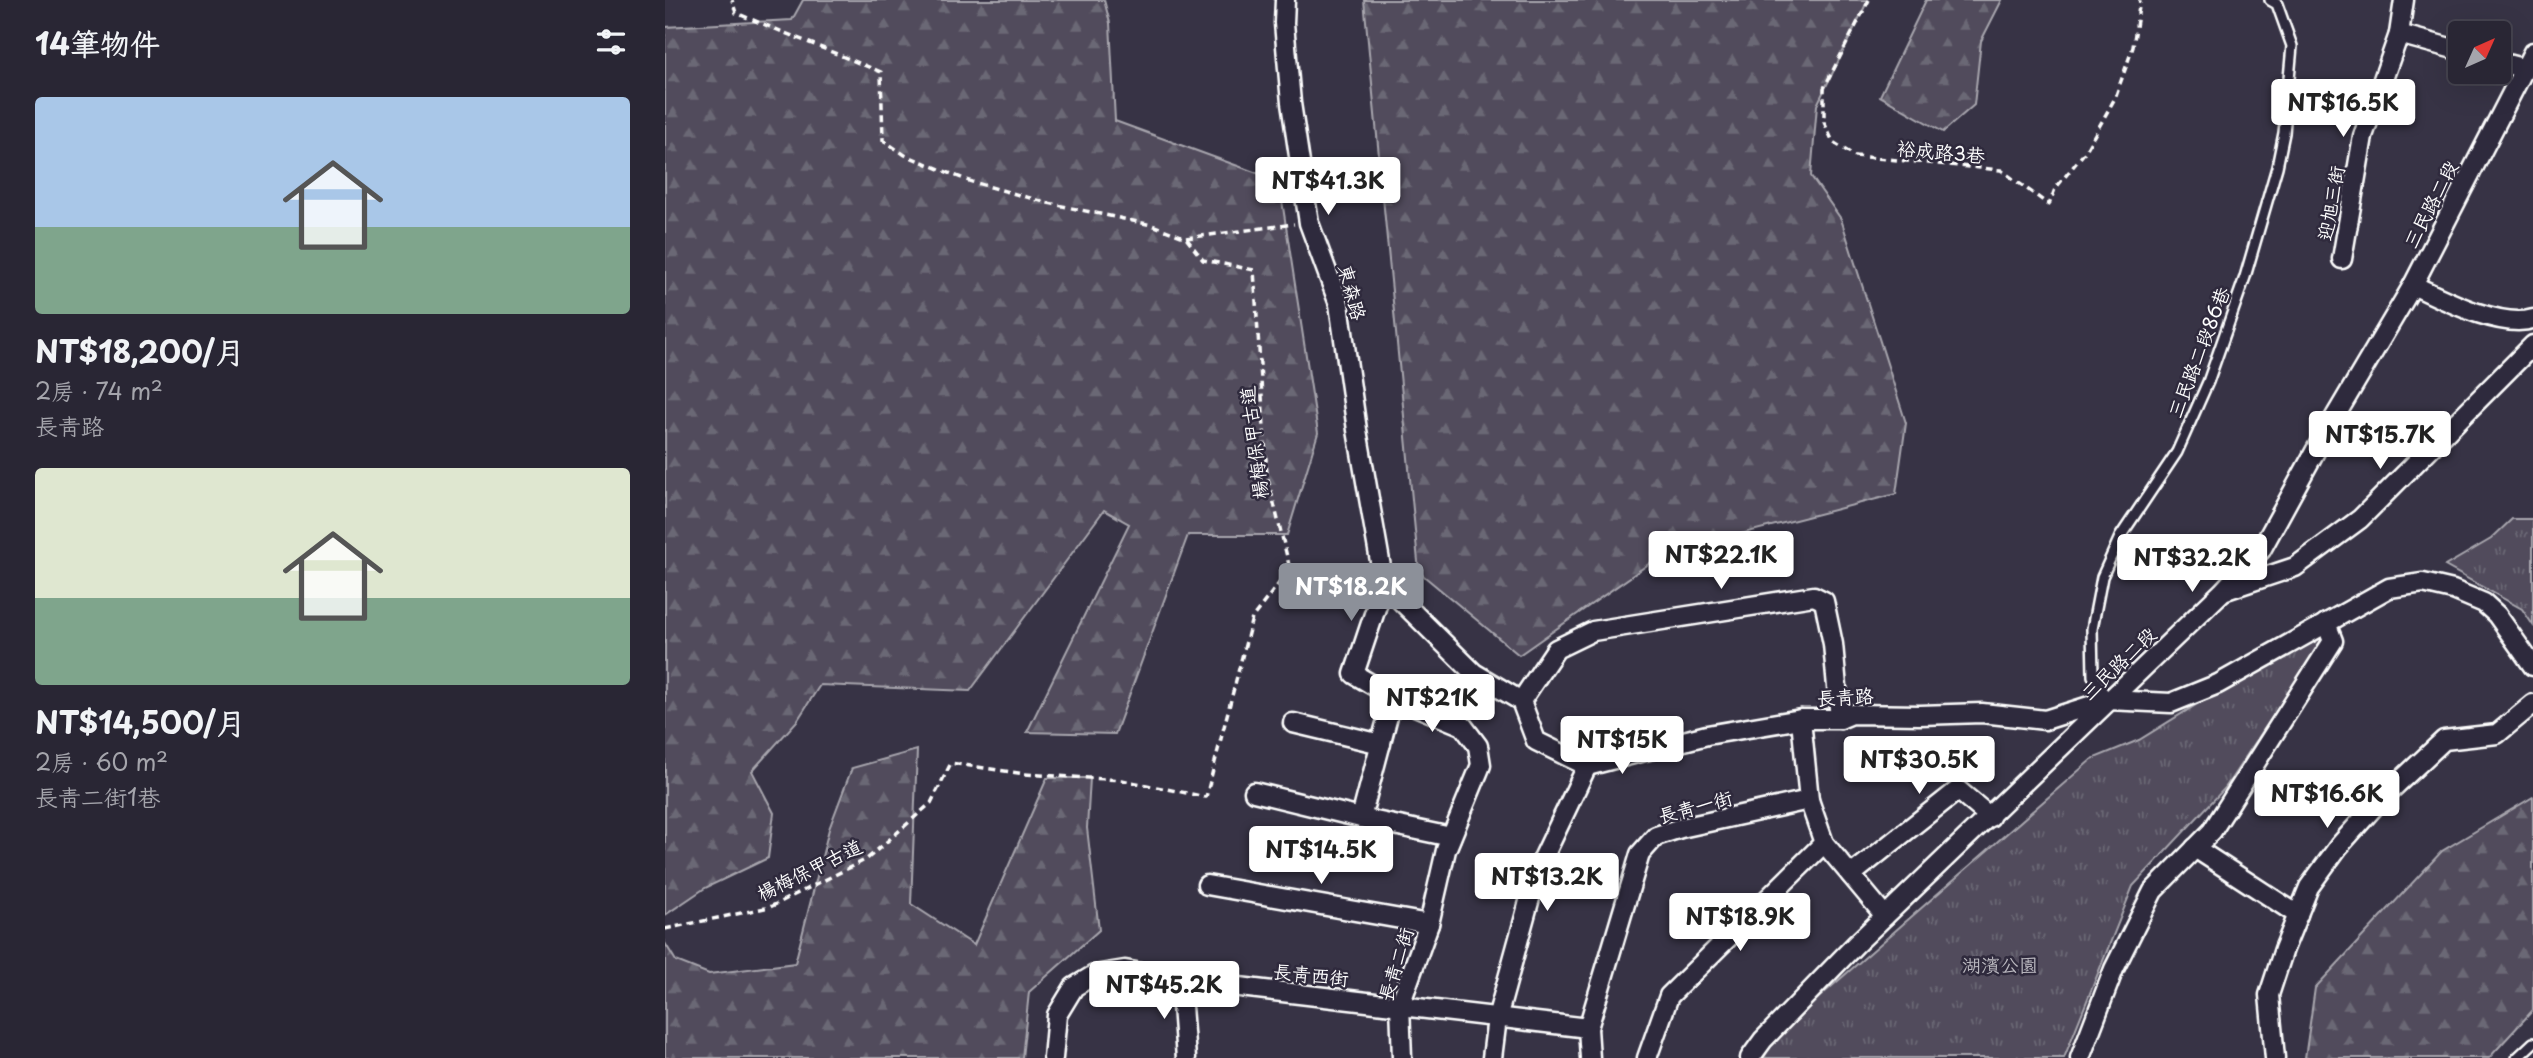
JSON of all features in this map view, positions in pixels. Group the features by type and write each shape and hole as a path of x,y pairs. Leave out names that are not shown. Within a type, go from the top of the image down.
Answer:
{"street":[{"name":"東森路","path":"1285,0 1284,23 1291,103 1309,223 1339,304 1357,430 1384,584"},
{"name":"迎旭三街","path":"2342,259 2363,136 2399,34 2404,0"},
{"path":"2399,34 2448,47"},
{"name":"三民路二段","path":"1750,1058 1763,1040 1885,916 2222,592 2262,550 2323,437 2413,285 2522,68 2533,52"},
{"path":"2511,65 2522,68"},
{"path":"2413,285 2486,316 2525,322 2533,319"},
{"path":"2222,592 2295,567 2360,519 2533,345"},
{"path":"2108,701 2171,703 2218,684 2389,588 2423,583 2453,590 2484,603 2497,615 2533,666"},
{"path":"1361,818 1393,697 1354,674 1384,584 1474,673 1521,701 1536,741 1587,765 1538,869 1497,1018 1492,1058"},
{"path":"1521,701 1556,649 1593,631 1814,596 1824,601 1833,644 1840,719"},
{"path":"2080,1058 2114,970 2153,891 2212,831 2333,642 2326,623"},
{"name":"長青二街","path":"1393,697 1463,726 1478,746 1482,765 1446,850 1429,924 1401,1005 1402,1058"},
{"name":"長青路","path":"1587,765 1707,735 1801,719 1840,719 1852,714 1982,713 2045,720 2108,701"},
{"path":"2275,1058 2269,995 2309,887 2339,846 2379,800 2444,740 2497,734 2533,704"},
{"path":"1801,719 1809,800 1824,843 1885,916"},
{"path":"1293,723 1381,744"},
{"path":"1851,875 1958,790 1990,817"},
{"path":"1254,792 1451,837"},
{"name":"長青一街","path":"1590,1058 1588,1028 1640,854 1656,836 1681,828 1809,800"},
{"path":"1647,1058 1669,996 1824,843"},
{"path":"2195,848 2298,915"},
{"path":"1207,885 1429,924"},
{"name":"長青西街","path":"1053,1058 1057,1014 1074,987 1094,975 1125,970 1179,980 1588,1028"},
{"path":"1179,980 1187,1058"}],"lane":[{"name":"三民路二段86巷","path":"2108,701 2093,676 2092,629 2102,576 2120,537 2177,452 2208,382 2245,277 2277,167 2284,133 2293,46 2277,4 2270,0"},
{"path":"2517,1058 2533,1043"}],"path":[{"name":"楊梅保甲古道","path":"665,929 770,907 867,859 932,803 951,763 1025,774 1122,780 1206,797 1252,618 1290,569 1267,475 1254,270 1203,260 1185,238 1152,225 1048,203 969,181 905,155 883,139 881,72 736,13 732,0"},
{"name":"裕成路3巷","path":"1869,0 1824,88 1824,122 1833,142 1855,156 2001,170 2049,205 2055,189 2085,152 2115,97 2133,47 2140,0"},
{"path":"1185,238 1309,223"}],"green space":[{"path":"803,0 1104,0 1110,23 1115,121 1279,181 1318,433 1287,535 1188,535 1115,734 1027,732 1129,524 1104,510 970,691 820,685 797,721 752,771 774,813 768,858 705,888 665,915 665,27 792,20"},
{"path":"1364,0 1868,0 1817,105 1811,176 1841,219 1906,423 1896,494 1663,554 1519,655 1419,572"},
{"path":"1926,0 2002,0 1981,41 1974,105 1943,132 1880,96"},
{"path":"2512,519 2533,519 2533,625 2522,609 2445,566 2491,539"},
{"name":"湖濱公園","path":"2326,636 2225,788 2133,886 2064,1058 1757,1058 1760,1049 2092,759 2139,740 2233,682"},
{"path":"917,750 911,904 974,945 1047,778 1090,778 1087,828 1099,930 1029,992 1022,1058 665,1058 665,943 676,961 709,974 795,963 829,829 852,768"},
{"path":"2533,797 2533,1010 2489,1058 2305,1058 2315,988 2442,851"}]}
